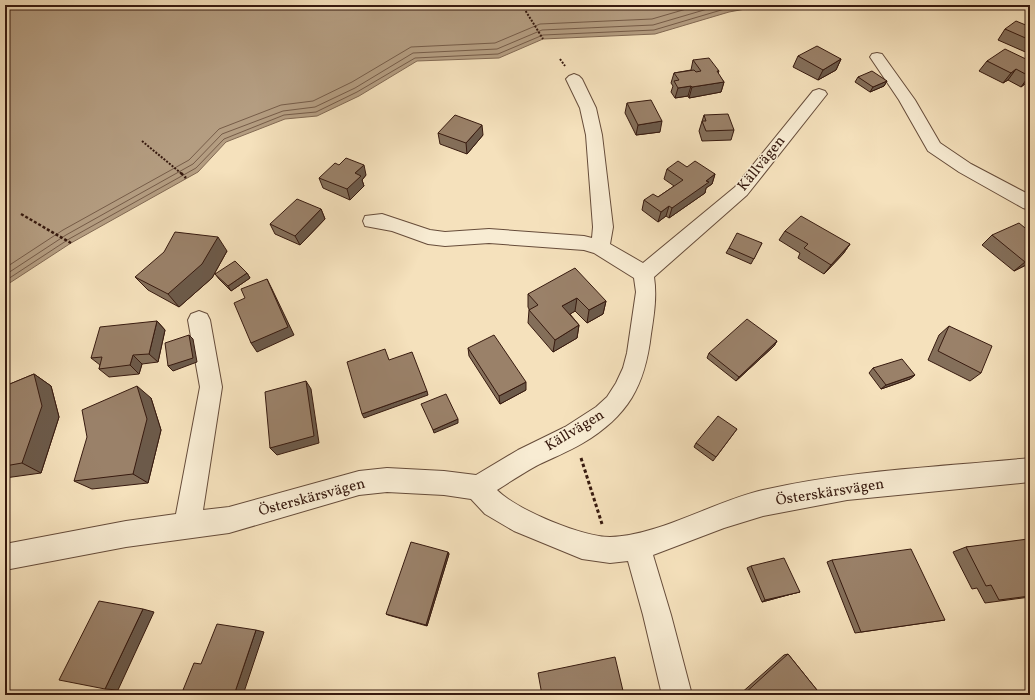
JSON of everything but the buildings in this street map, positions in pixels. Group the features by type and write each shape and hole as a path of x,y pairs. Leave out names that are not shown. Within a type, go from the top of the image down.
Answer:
{"street":[{"path":"877,57 907,100 934,147 965,168 1030,203"},
{"path":"574,79 588,108 594,135 603,227 600,247"},
{"name":"Källvägen","path":"478,488 527,458 574,435 604,415 615,404 624,390 634,368 642,331 646,292 644,274 741,191 818,94"},
{"path":"372,221 382,221 428,237 446,239 489,236 584,243 600,247 622,259 644,274"},
{"path":"187,526 211,387 199,320"},
{"name":"Österskärsvägen","path":"5,557 126,534 229,520 359,483 387,480 410,480 478,488 494,505 523,522 582,546 610,550 637,546 763,503 847,488 1030,470"},
{"path":"637,546 657,615 677,695"}],"path":[{"path":"522,5 543,39"},
{"path":"142,141 186,178"},
{"path":"22,214 71,243"},
{"path":"574,435 610,550"}],"water":[{"path":"5,5 767,5 729,12 655,34 543,39 499,58 417,61 359,96 317,116 285,119 226,142 198,172 71,243 5,286"}]}
